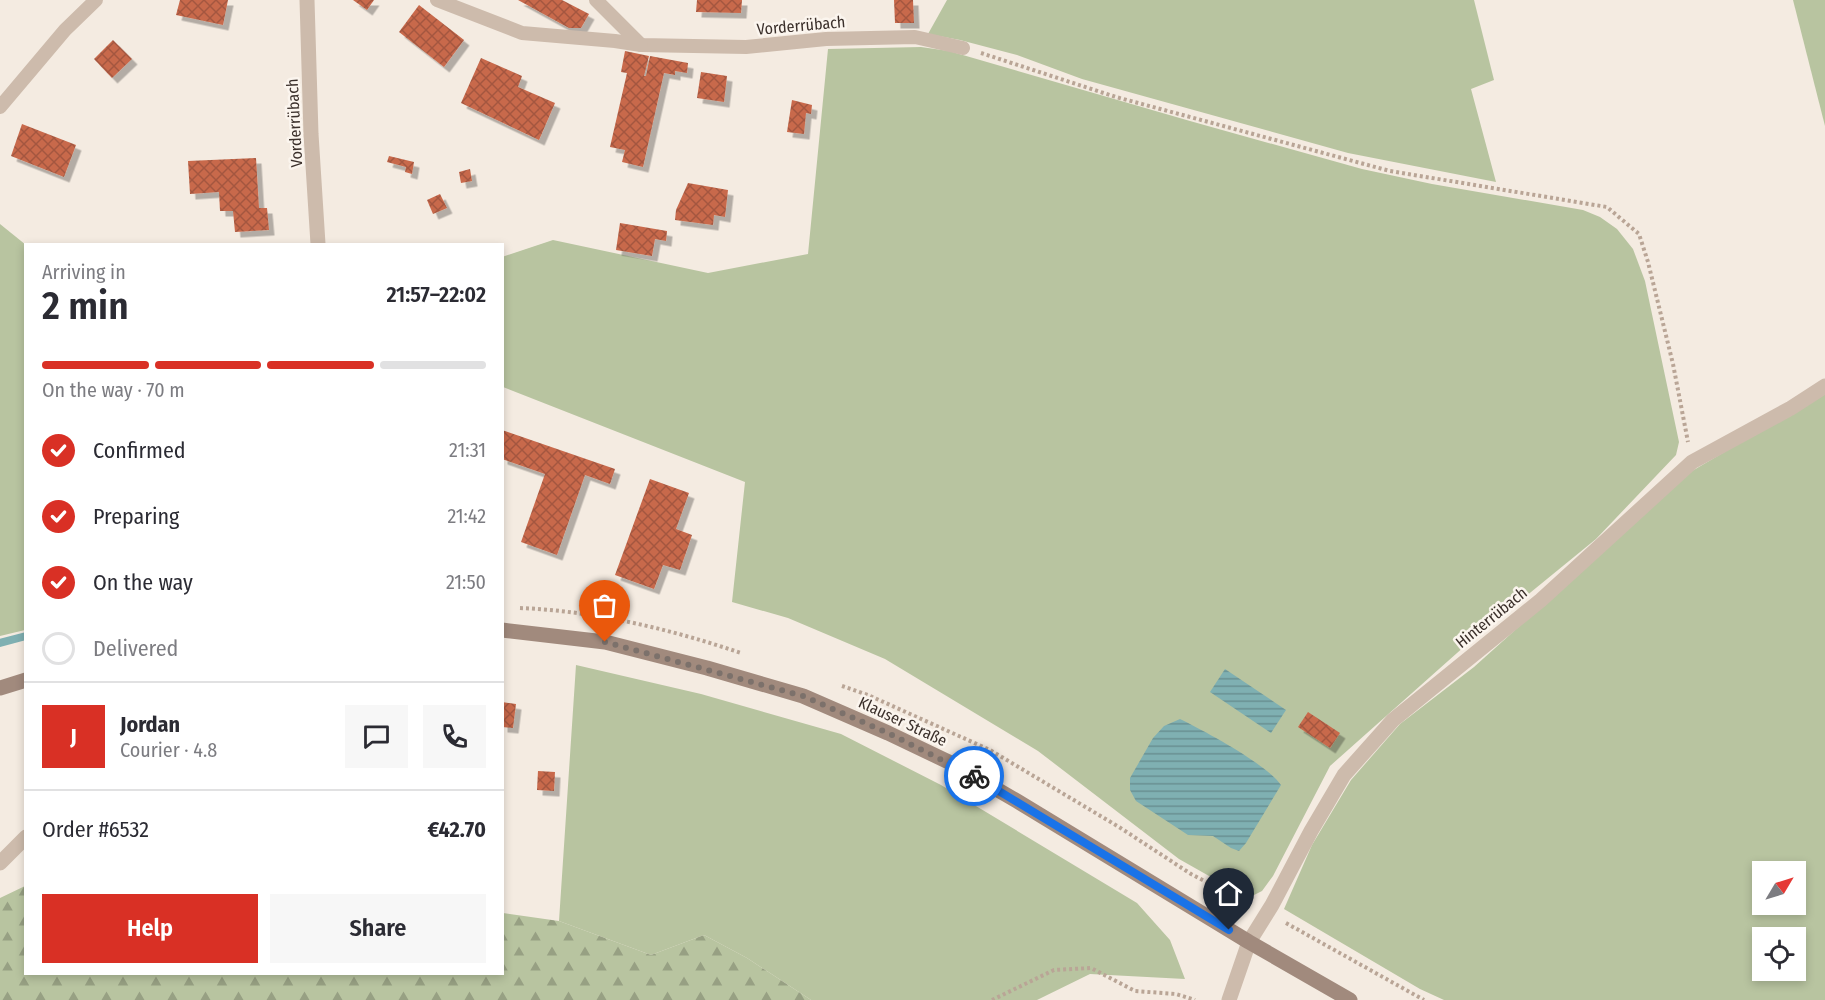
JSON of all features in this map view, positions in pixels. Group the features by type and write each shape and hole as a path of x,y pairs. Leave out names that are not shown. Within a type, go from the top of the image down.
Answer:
{"main road":[{"name":"Klauser Straße","path":"504,630 605,642 803,696 888,733 955,765 1350,1000"},
{"path":"0,688 24,681"}],"street":[{"name":"Vorderrübach","path":"307,0 311,134 318,243"},
{"name":"Hinterrübach","path":"1249,942 1344,775 1393,720 1541,600 1692,462 1791,408 1825,386"},
{"path":"0,863 24,839"},
{"path":"1229,1000 1249,942"}],"lane":[{"path":"0,107 65,30 96,0"},
{"name":"Vorderrübach","path":"437,0 522,33 640,45 746,47 826,39 915,37 963,48"},
{"path":"596,0 640,45"}],"path":[{"path":"963,48 1022,65 1116,97 1389,171 1607,207 1639,234 1673,364 1692,462"},
{"path":"992,1000 1054,970 1091,968 1135,991 1176,994 1195,1000"}],"green space":[{"path":"947,0 1474,0 1494,80 1471,89 1496,182 1348,153 1082,79 1017,55 928,34"},
{"path":"1793,0 1825,0 1825,126"},
{"path":"921,47 949,51 1362,169 1432,184 1583,210 1600,217 1617,229 1633,249 1645,281 1679,442 1676,455 1596,539 1466,645 1330,766 1273,876 1262,891 1248,898 1179,859 1038,751 885,659 788,618 732,602 745,482 504,387 504,256 553,240 708,273 808,254 828,49"},
{"path":"0,224 24,243 24,630 0,636"},
{"path":"1825,393 1825,1000 1444,1000 1420,989 1284,909 1312,845 1351,780 1400,724 1474,667 1692,471"},
{"path":"576,665 701,694 841,734 941,785 1137,903 1170,940 1185,979 1090,974 1037,1000 811,1000 747,958 704,935 651,955 559,921"},
{"path":"24,886 24,975 504,975 504,913 559,921 651,955 704,935 747,958 811,1000 0,1000 0,898"}],"water":[{"path":"1225,669 1286,710 1271,733 1210,692"},
{"path":"1180,719 1249,758 1281,785 1239,851 1213,836 1188,835 1136,801 1130,790 1130,778 1153,738 1164,726"}],"building":[{"path":"180,0 228,0 223,25 176,15"},
{"path":"353,0 374,0 367,10"},
{"path":"518,0 562,0 589,14 581,28 569,28"},
{"path":"697,0 742,0 741,13 696,12"},
{"path":"894,0 913,0 914,23 895,23"},
{"path":"419,5 464,40 444,67 399,32"},
{"path":"113,40 132,59 112,78 94,59"},
{"path":"625,51 649,56 644,76 646,76 650,56 688,63 687,73 675,71 675,75 664,73 643,167 622,162 625,150 610,147 627,73 621,72"},
{"path":"481,58 522,76 518,87 555,103 539,140 461,103"},
{"path":"701,72 727,76 724,102 697,98"},
{"path":"792,100 812,105 811,114 806,113 804,134 787,132"},
{"path":"22,124 76,145 64,177 11,156"},
{"path":"389,156 414,162 412,174 405,172 406,167 387,162"},
{"path":"256,158 259,208 267,208 269,230 235,232 233,211 220,211 219,192 190,194 188,161"},
{"path":"470,169 472,181 461,183 459,172"},
{"path":"688,183 728,190 725,217 714,215 713,225 675,220 676,210"},
{"path":"440,194 447,208 433,214 427,200"},
{"path":"620,223 667,231 666,241 655,239 652,256 616,250"},
{"path":"504,431 615,469 610,484 585,475 557,555 521,542 545,474 504,460"},
{"path":"650,479 689,493 676,529 692,535 680,570 663,565 654,589 615,575"},
{"path":"504,702 516,704 513,728 504,727"},
{"path":"1308,712 1340,733 1330,748 1298,727"},
{"path":"538,771 555,772 554,791 537,790"}],"waterway":[{"path":"0,643 24,637"}],"way so far":[{"path":"605,642 803,696 888,733 974,776"}],"route":[{"path":"974,776 1229,930"}]}
